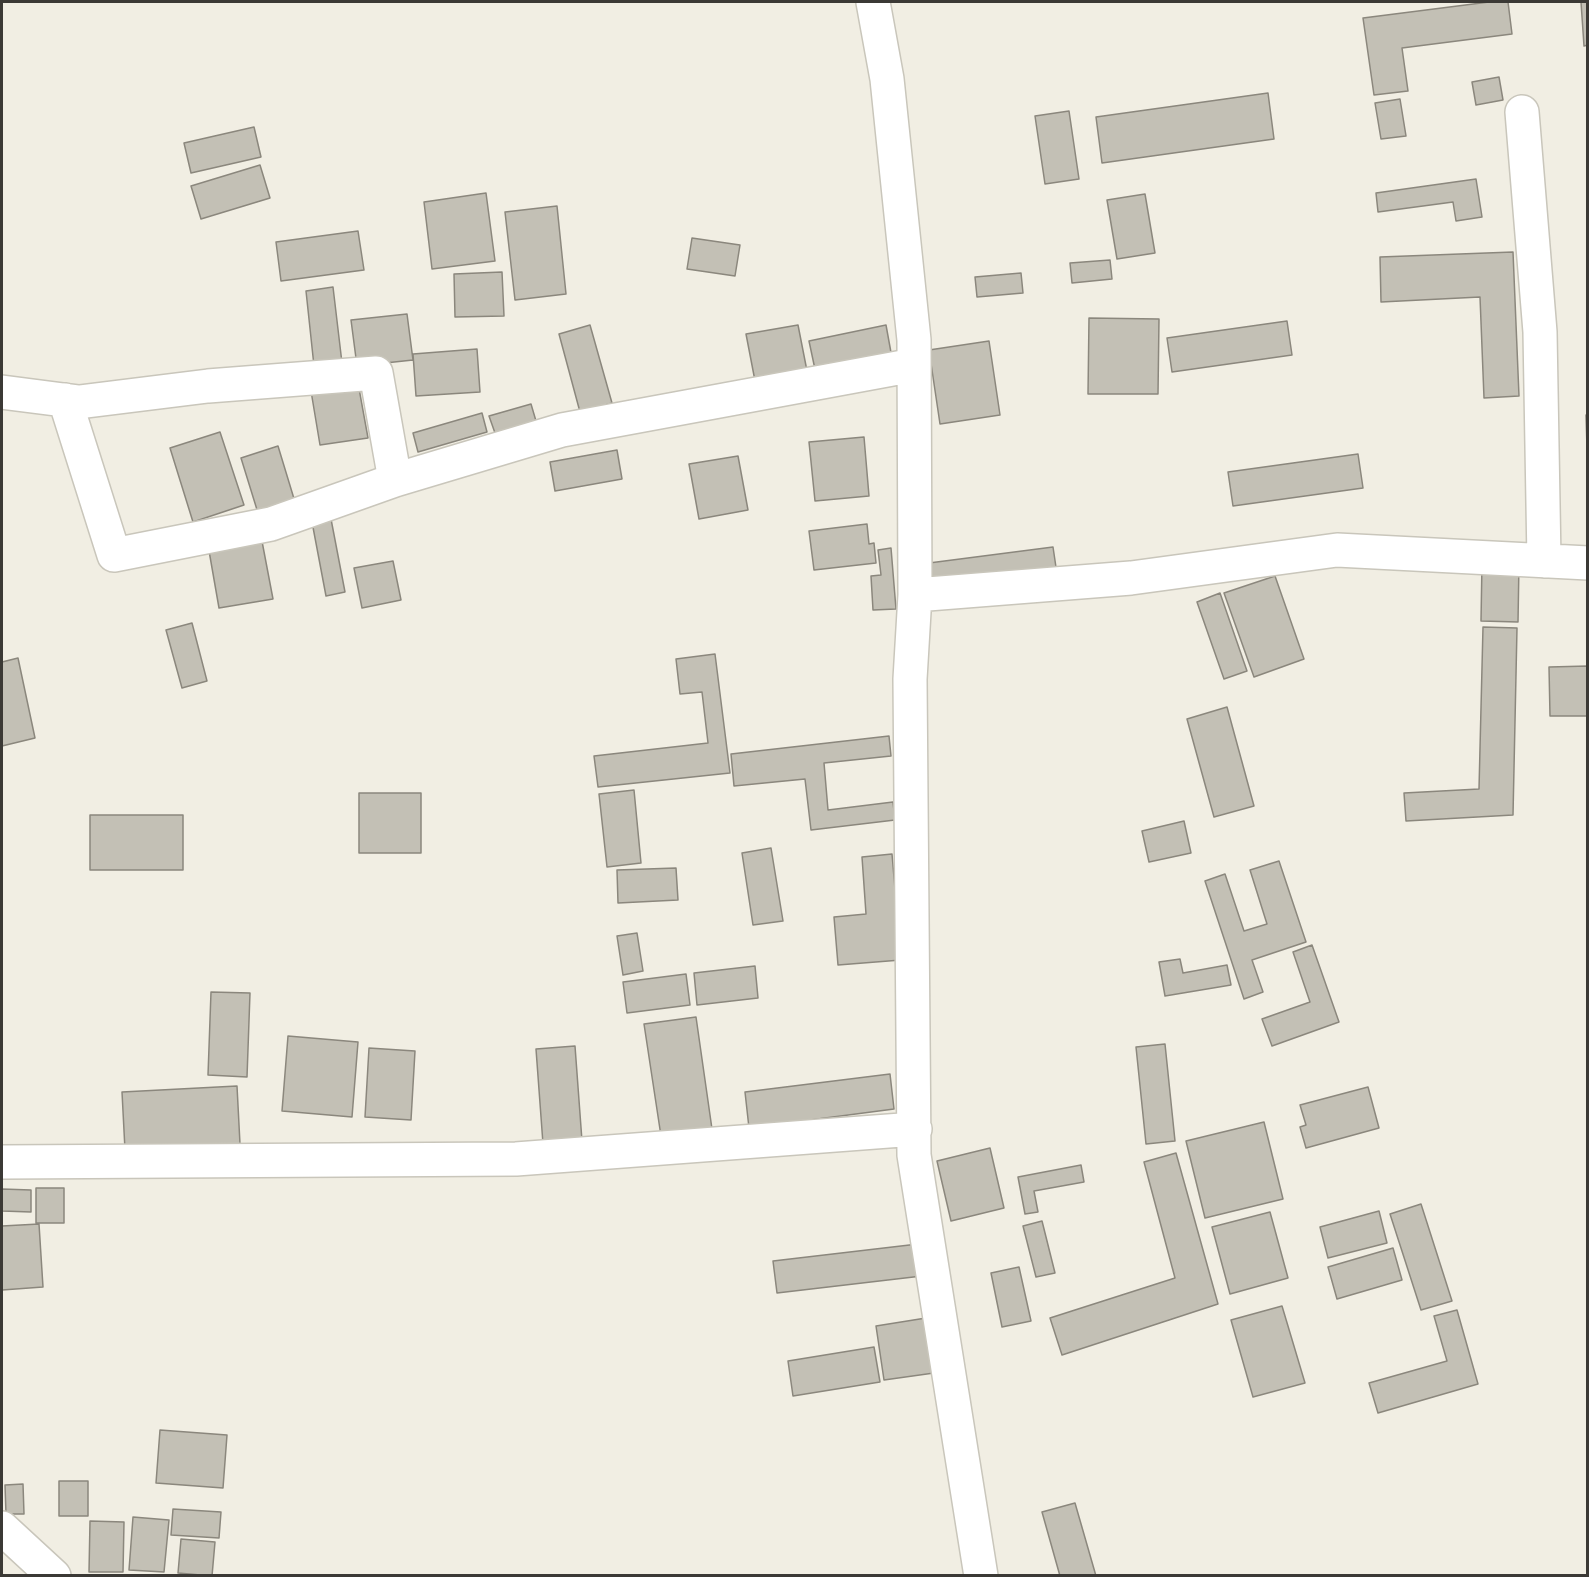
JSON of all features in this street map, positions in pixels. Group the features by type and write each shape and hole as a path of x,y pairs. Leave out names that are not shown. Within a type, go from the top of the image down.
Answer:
{"street":[{"path":"873,2 889,91 914,340 915,595 910,679 914,1155 981,1575"},
{"path":"1522,112 1540,332 1544,561"},
{"path":"65,400 114,555 271,524 395,480 562,430 914,365"},
{"path":"2,392 79,402 208,386 376,373 395,480"},
{"path":"915,595 1131,578 1337,550 1587,563"},
{"path":"2,1162 516,1159 915,1129"},
{"path":"2,1528 54,1575"}],"building":[{"path":"1489,2 1508,2 1512,34 1402,48 1408,91 1374,95 1363,18"},
{"path":"1581,2 1588,2 1588,45 1584,46"},
{"path":"1499,77 1503,100 1476,105 1472,82"},
{"path":"1268,93 1274,139 1102,163 1096,117"},
{"path":"1400,99 1406,136 1381,139 1375,103"},
{"path":"1069,111 1079,179 1045,184 1035,116"},
{"path":"254,127 261,157 191,173 184,143"},
{"path":"260,165 270,198 201,219 191,186"},
{"path":"1476,179 1482,217 1456,221 1453,202 1378,212 1376,193"},
{"path":"486,193 495,261 432,269 424,202"},
{"path":"1145,194 1155,253 1117,259 1107,200"},
{"path":"557,206 566,294 515,300 505,212"},
{"path":"358,231 364,270 281,281 276,242"},
{"path":"692,238 740,245 735,276 687,269"},
{"path":"1513,252 1519,396 1484,398 1480,297 1381,302 1380,257"},
{"path":"1110,260 1112,279 1072,283 1070,263"},
{"path":"502,272 504,316 455,317 454,274"},
{"path":"1021,273 1023,293 977,297 975,277"},
{"path":"333,287 342,363 314,366 306,291"},
{"path":"407,314 413,360 357,366 351,320"},
{"path":"1089,318 1159,319 1158,394 1088,394"},
{"path":"1287,321 1292,355 1172,372 1167,338"},
{"path":"590,325 612,403 580,412 559,334"},
{"path":"798,325 808,376 756,386 746,334"},
{"path":"886,325 892,358 816,374 809,341"},
{"path":"989,341 1000,415 940,424 929,350"},
{"path":"477,349 480,392 416,396 413,354"},
{"path":"358,383 368,438 320,445 311,391"},
{"path":"531,404 536,421 495,433 489,416"},
{"path":"482,413 487,432 418,452 413,433"},
{"path":"1586,415 1588,415 1588,481"},
{"path":"220,432 244,505 193,522 170,448"},
{"path":"864,437 869,496 815,501 809,442"},
{"path":"278,446 295,502 258,513 241,458"},
{"path":"617,450 622,479 555,491 550,462"},
{"path":"1358,454 1363,488 1233,506 1228,472"},
{"path":"738,456 748,510 699,519 689,464"},
{"path":"331,519 345,592 326,596 312,522"},
{"path":"867,524 869,544 874,543 876,563 814,570 809,531"},
{"path":"261,536 273,599 219,608 208,545"},
{"path":"1053,547 1057,574 932,590 929,563"},
{"path":"891,548 896,609 873,610 871,576 881,575 878,550"},
{"path":"393,561 401,600 362,608 354,568"},
{"path":"1482,563 1519,563 1518,622 1481,621"},
{"path":"1275,576 1304,659 1254,677 1224,593"},
{"path":"1220,593 1247,671 1224,679 1197,602"},
{"path":"192,623 207,681 182,688 166,630"},
{"path":"1483,627 1517,628 1513,815 1406,821 1404,793 1479,789"},
{"path":"715,654 730,773 598,787 594,756 708,743 702,692 680,694 676,659"},
{"path":"18,658 35,738 2,746 2,662"},
{"path":"1588,666 1588,716 1550,716 1549,667"},
{"path":"1227,707 1254,806 1214,817 1187,719"},
{"path":"889,736 891,756 824,763 828,810 893,802 895,820 811,830 805,779 734,786 731,754"},
{"path":"634,790 641,863 607,867 599,794"},
{"path":"359,793 421,793 421,853 359,853"},
{"path":"90,815 183,815 183,870 90,870"},
{"path":"1184,821 1191,853 1149,862 1142,831"},
{"path":"771,848 783,921 753,925 742,853"},
{"path":"892,854 901,960 838,965 834,917 866,914 862,857"},
{"path":"1279,861 1306,942 1252,960 1263,992 1244,999 1205,881 1225,874 1244,931 1267,924 1250,870"},
{"path":"676,868 678,900 618,903 617,870"},
{"path":"637,933 643,971 623,975 617,936"},
{"path":"1312,945 1339,1022 1272,1046 1262,1019 1310,1002 1293,952"},
{"path":"1180,959 1183,973 1227,965 1231,985 1165,996 1159,962"},
{"path":"755,966 758,998 697,1005 694,973"},
{"path":"686,974 690,1005 627,1013 623,982"},
{"path":"211,992 250,993 247,1077 208,1075"},
{"path":"696,1017 712,1129 661,1136 644,1024"},
{"path":"288,1036 358,1042 352,1117 282,1111"},
{"path":"1165,1044 1175,1141 1146,1144 1136,1047"},
{"path":"575,1046 582,1141 543,1144 536,1049"},
{"path":"369,1048 415,1051 411,1120 365,1117"},
{"path":"890,1074 894,1109 749,1128 745,1092"},
{"path":"237,1086 240,1144 125,1150 122,1092"},
{"path":"1368,1087 1379,1128 1306,1148 1300,1127 1306,1125 1300,1105"},
{"path":"1264,1122 1283,1199 1205,1218 1186,1141"},
{"path":"990,1148 1004,1208 951,1221 937,1161"},
{"path":"1176,1153 1218,1304 1062,1355 1050,1318 1175,1278 1144,1162"},
{"path":"1081,1165 1084,1182 1034,1191 1038,1212 1025,1214 1018,1177"},
{"path":"36,1188 64,1188 64,1223 36,1223"},
{"path":"2,1189 31,1190 31,1212 2,1211"},
{"path":"1421,1204 1452,1301 1421,1310 1390,1214"},
{"path":"1379,1211 1387,1243 1328,1258 1320,1227"},
{"path":"1270,1212 1288,1278 1230,1294 1212,1227"},
{"path":"1042,1221 1055,1273 1036,1277 1023,1226"},
{"path":"39,1224 43,1287 2,1290 2,1226"},
{"path":"918,1244 922,1276 777,1293 773,1261"},
{"path":"1393,1248 1402,1280 1337,1299 1328,1267"},
{"path":"1019,1267 1031,1321 1002,1327 991,1273"},
{"path":"1282,1306 1305,1383 1253,1397 1231,1320"},
{"path":"1457,1310 1478,1384 1378,1413 1369,1383 1447,1361 1434,1316"},
{"path":"926,1318 934,1373 884,1380 876,1326"},
{"path":"874,1347 880,1382 793,1396 788,1361"},
{"path":"160,1430 227,1435 223,1488 156,1483"},
{"path":"59,1481 88,1481 88,1516 59,1516"},
{"path":"23,1484 24,1514 6,1514 5,1485"},
{"path":"1075,1503 1096,1576 1060,1576 1042,1512"},
{"path":"173,1509 221,1512 219,1538 171,1535"},
{"path":"133,1517 169,1520 164,1572 129,1570"},
{"path":"90,1521 124,1522 123,1572 89,1572"},
{"path":"181,1539 215,1542 212,1576 178,1573"}]}
